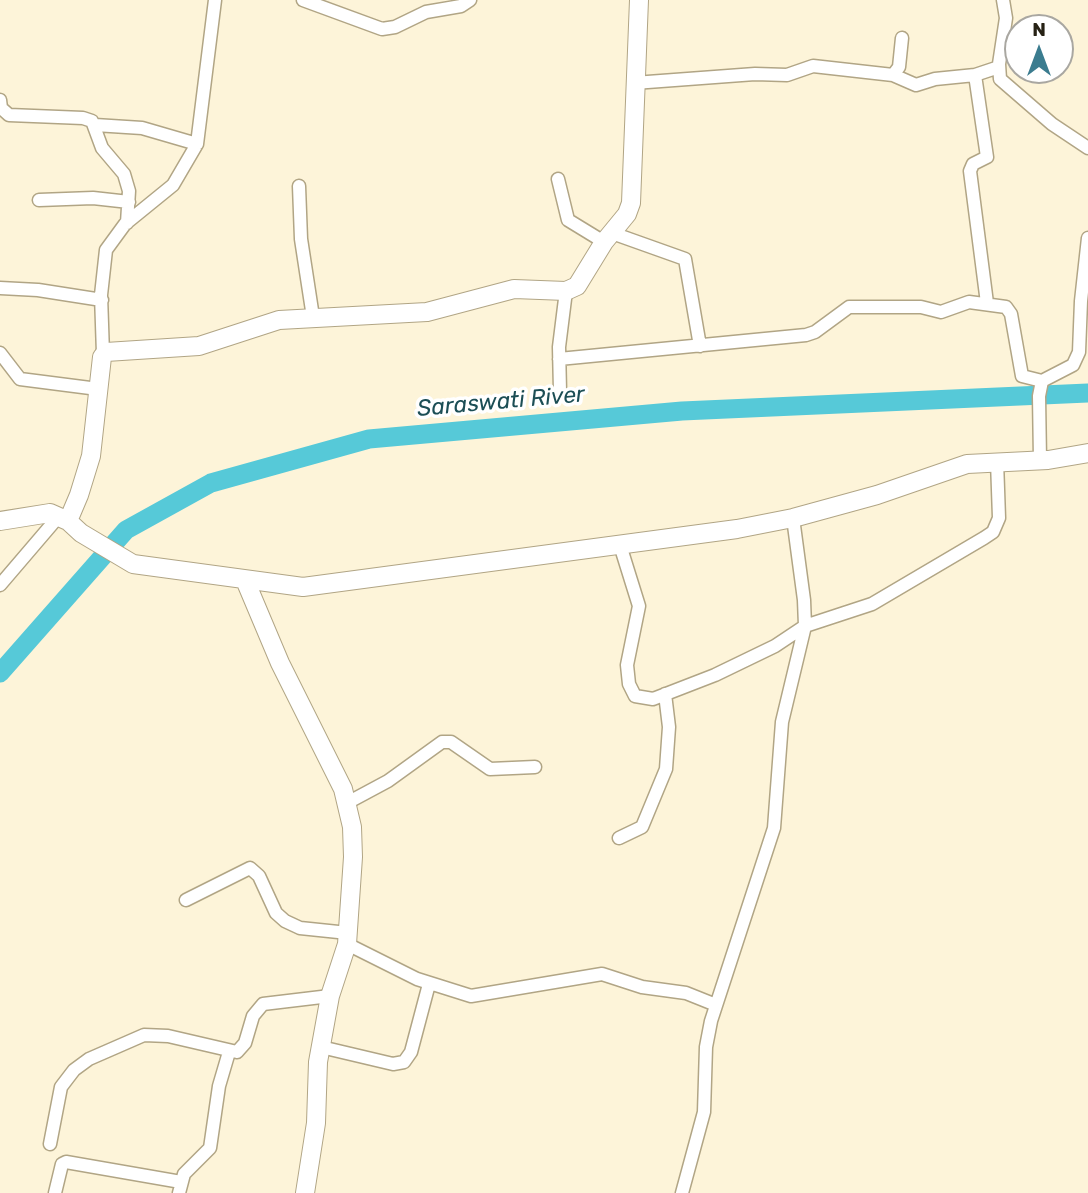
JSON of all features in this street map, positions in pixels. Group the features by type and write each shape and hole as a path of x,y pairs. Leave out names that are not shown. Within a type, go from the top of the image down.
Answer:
{"street":[{"path":"0,585 69,523 90,456 103,354 102,300 106,250 127,222 173,185 197,145 215,0"},
{"path":"303,0 382,29 396,27 426,12 461,6 470,0"},
{"path":"103,354 188,348 221,341 272,322 313,317 427,312 523,287 566,291 577,286 608,238 627,215 634,190 634,83 639,0"},
{"path":"1003,0 1006,18 999,67 1004,85 1052,124 1088,148"},
{"path":"893,75 899,67 902,38"},
{"path":"634,83 755,74 787,75 813,66 893,75 916,85 935,79 975,75 999,67"},
{"path":"975,75 988,156 973,164 971,171 987,303"},
{"path":"0,100 1,108 9,115 83,118 95,125 142,128 197,145"},
{"path":"95,125 102,148 124,174 129,202 127,222"},
{"path":"558,179 568,220 608,238 685,259 700,346"},
{"path":"299,186 301,239 313,317"},
{"path":"39,200 93,198 129,202"},
{"path":"559,359 811,333 849,307 921,307 941,312 966,302 987,303 1003,305 1009,310 1021,376 1042,382 1073,365 1077,360 1084,322 1088,237"},
{"path":"0,288 47,291 102,300"},
{"path":"560,391 559,359 566,291"},
{"path":"0,353 20,379 98,389"},
{"path":"1040,460 1039,396 1042,382"},
{"path":"0,521 38,513 69,523 111,552 144,566 303,587 620,545 793,518 877,495 967,464 1040,460 1088,453"},
{"path":"620,545 640,614 627,665 629,684 640,699 665,694 766,651 805,626 872,604 993,531 999,518 997,461"},
{"path":"682,1193 704,1112 707,1036 771,842 782,722 805,626 793,518"},
{"path":"245,580 280,663 337,775 347,803 353,857 348,938 330,996 320,1047 315,1083 316,1124 305,1193"},
{"path":"619,838 642,827 666,769 669,727 665,694"},
{"path":"347,803 388,781 442,742 451,742 491,769 536,767"},
{"path":"186,900 250,868 259,876 276,913 285,921 300,928 348,938 429,984 481,996 602,974 642,987 686,993 716,1005"},
{"path":"320,1047 393,1064 404,1062 411,1052 429,984"},
{"path":"50,1144 61,1087 74,1070 89,1059 144,1035 168,1036 229,1052 241,1049 253,1016 263,1004 330,996"},
{"path":"55,1193 62,1164 66,1162 180,1187 184,1174 210,1148 219,1086 229,1052"}],"waterway":[{"name":"Saraswati River","path":"0,673 126,530 211,483 369,439 682,411 1088,393"}]}
